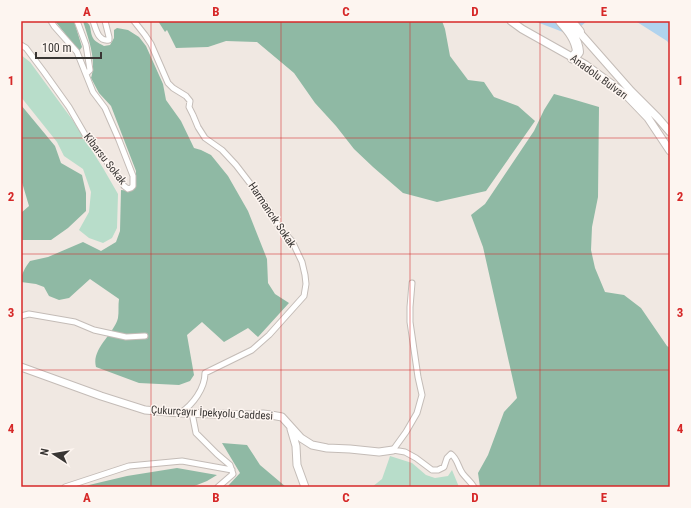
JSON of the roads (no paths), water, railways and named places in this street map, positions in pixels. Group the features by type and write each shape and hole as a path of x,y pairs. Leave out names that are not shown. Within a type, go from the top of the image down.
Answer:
{"highway":[{"path":"561,21 575,32 578,52 573,58"}],"street":[{"path":"51,21 77,52 86,74 90,70 86,45 77,21"},
{"path":"94,21 96,32 101,39 106,41 109,40 110,37 106,21"},
{"name":"Harmancık Sokak","path":"134,21 151,44 168,83 186,96 190,101 189,107 205,138 222,150 236,165 259,195 280,228 292,241 302,262 306,279 304,296 269,335 252,350 205,373 203,386 199,393 195,399 180,413"},
{"name":"Anadolu Bulvarı","path":"511,21 586,65 624,93 648,118 670,151"},
{"name":"Anadolu Bulvarı","path":"575,32 670,132"},
{"name":"Kibarsu Sokak","path":"21,45 26,48 40,66 69,107 87,138 115,172 124,186 128,189 131,188 133,186 133,176 119,140 105,108 92,92 86,74"},
{"path":"393,450 417,413 422,395 410,322 412,283"},
{"path":"21,316 29,314 75,322 94,330 126,337 145,336"},
{"name":"Çukurçayır İpekyolu Caddesi","path":"21,367 145,410 180,413 263,414 282,417 288,423"},
{"path":"192,413 196,433 230,465 232,470 233,474 218,487"},
{"path":"288,423 301,438 312,445 327,448 379,452 393,450 405,452 432,470 438,470 444,467 447,458 451,454 463,475 472,483 474,487"},
{"path":"288,423 293,433 296,446 297,465 305,487"},
{"path":"65,487 129,466 182,461 232,470"}],"water":[{"path":"534,21 587,21 580,27 563,32"},
{"path":"612,21 670,21 670,45 667,41 637,22"}]}
